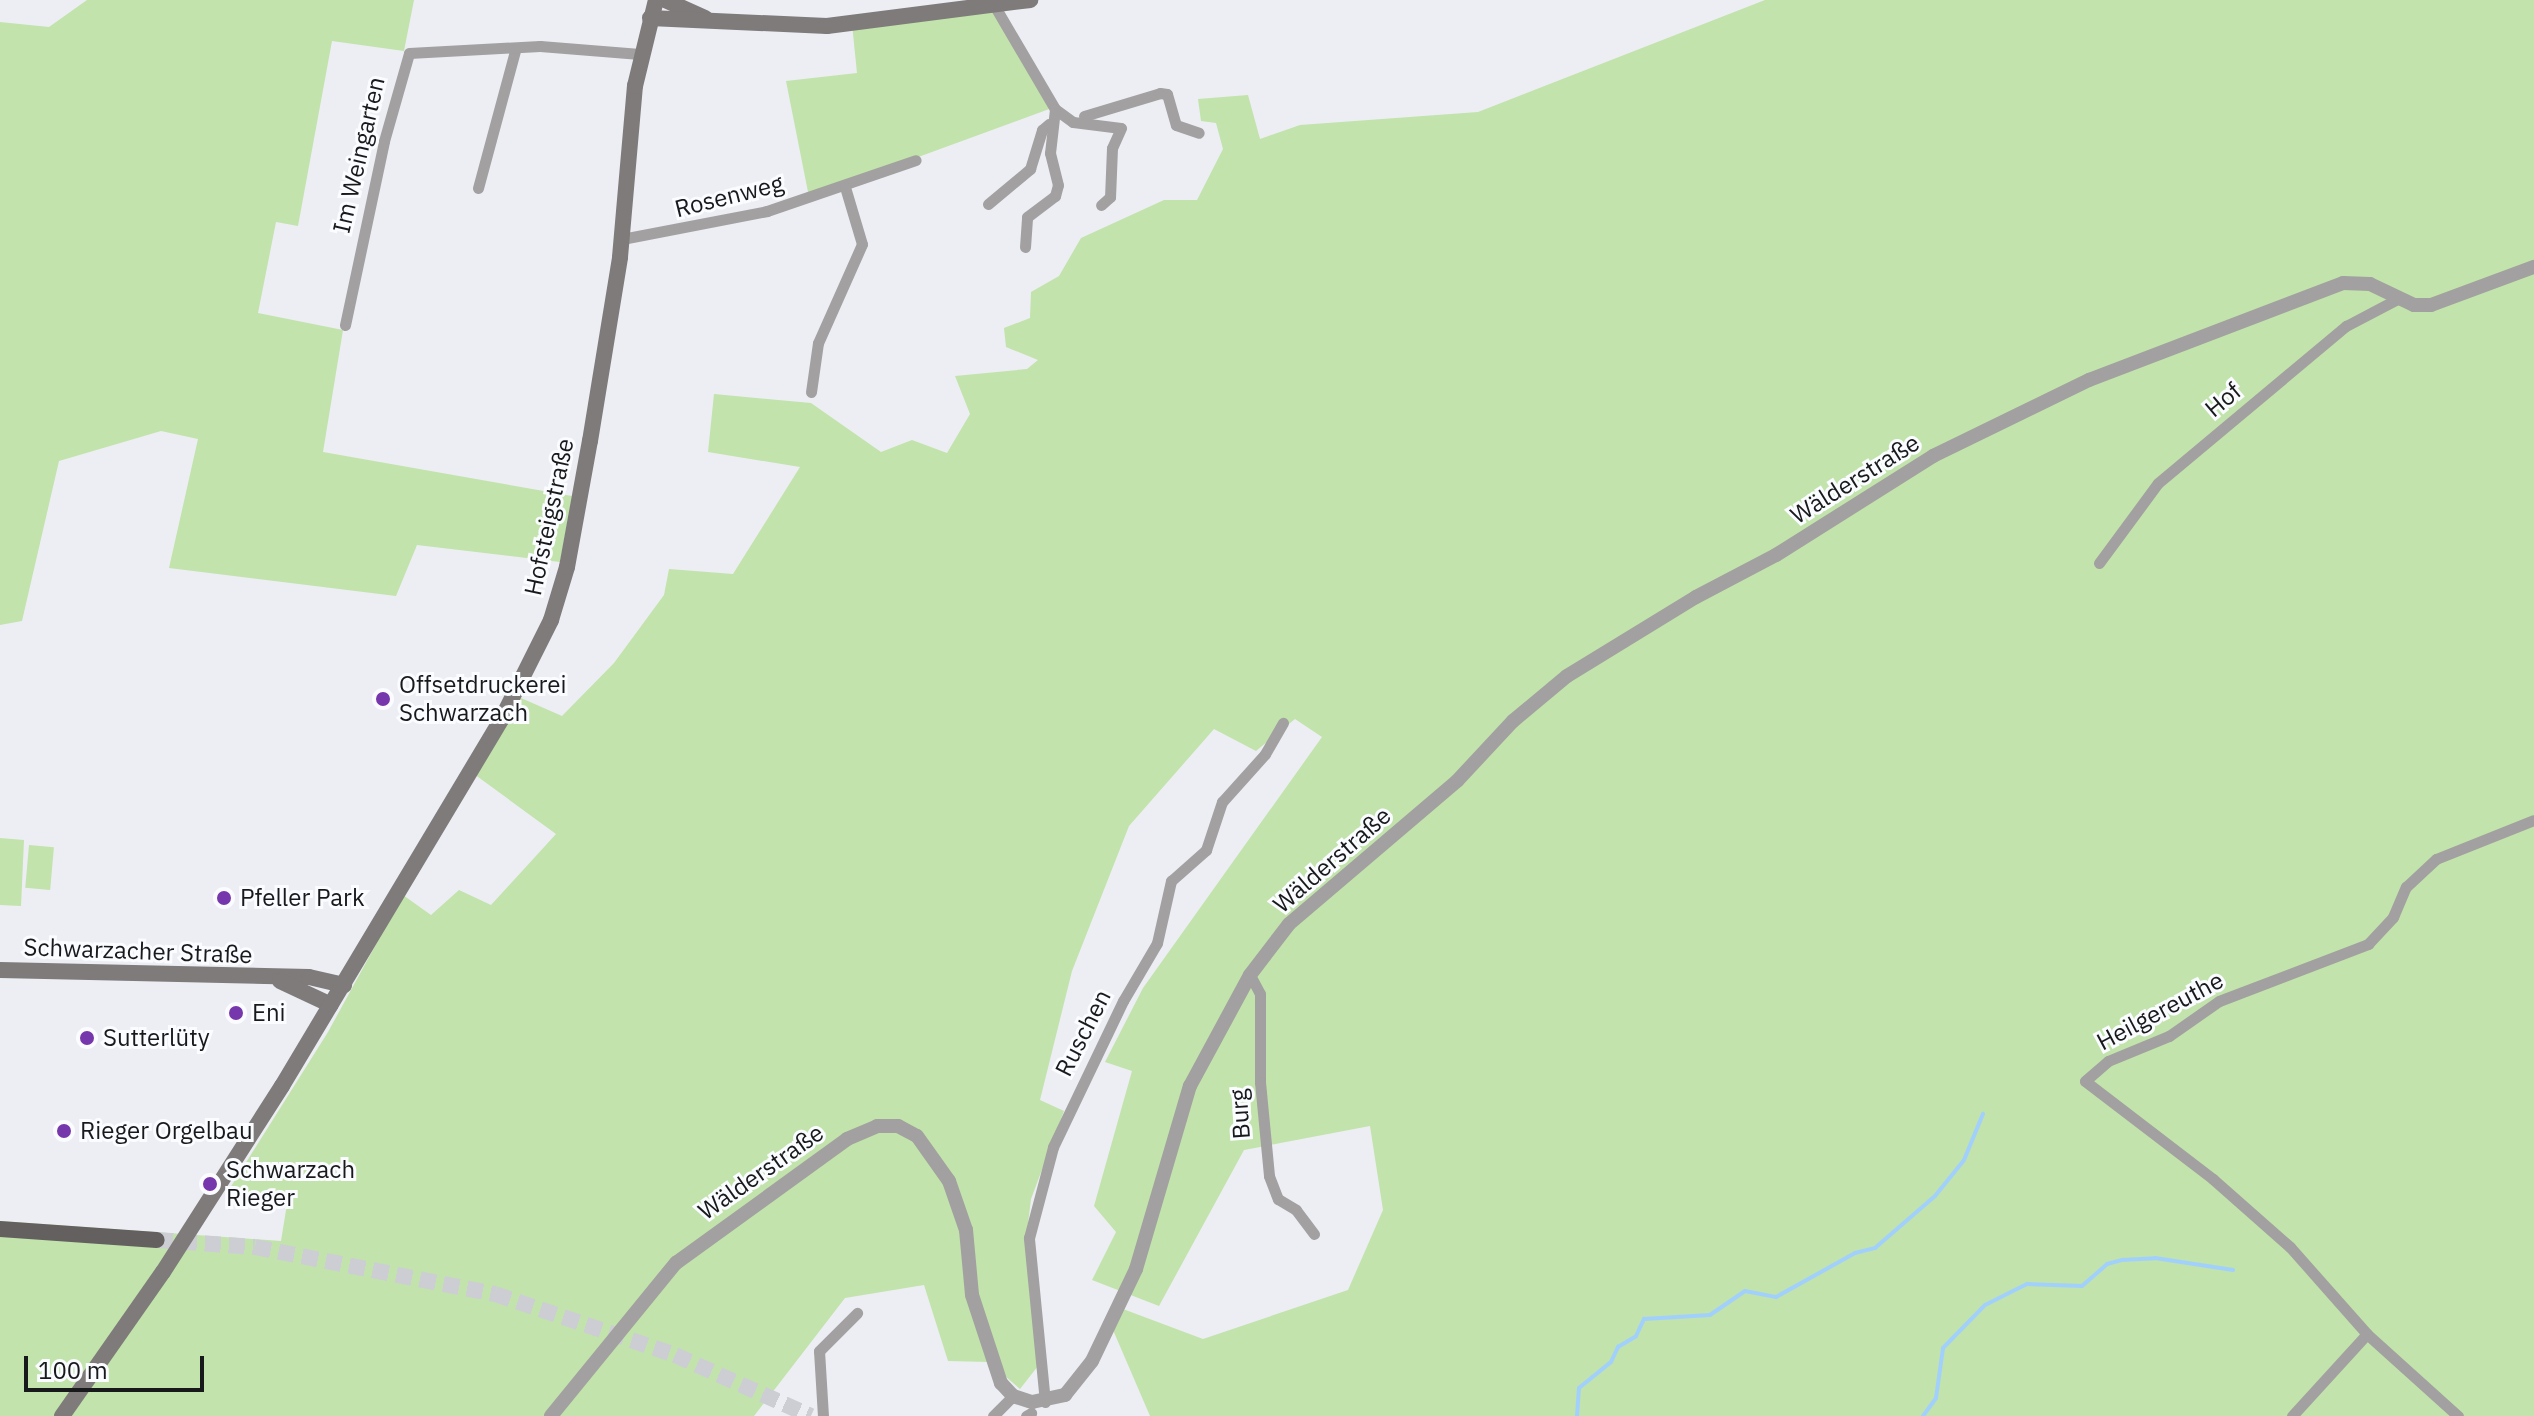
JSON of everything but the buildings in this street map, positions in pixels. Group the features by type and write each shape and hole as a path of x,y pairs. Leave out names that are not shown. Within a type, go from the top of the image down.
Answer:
{"main road":[{"name":"Hofsteigstraße","path":"62,1416 163,1272 344,985 501,720 551,620 575,529 622,239 640,54 656,0"},
{"path":"665,0 705,18"},
{"path":"650,18 676,22 705,18 827,26 1030,0"},
{"name":"Schwarzacher Straße","path":"0,970 274,979 309,977 344,985"},
{"name":"Schwarzacher Straße","path":"274,979 331,1005"},
{"path":"0,1229 157,1240"}],"street":[{"path":"994,5 1058,112 1073,122 1121,128 1112,148 1110,197 1101,205"},
{"name":"Im Weingarten","path":"345,325 402,63 417,50 515,51 577,47 640,54"},
{"path":"478,188 515,51"},
{"path":"1058,112 1087,116 1160,93 1167,94 1176,125 1199,133"},
{"path":"988,204 1030,169 1042,130 1058,112"},
{"path":"1025,247 1027,217 1055,196 1058,185 1049,124"},
{"name":"Rosenweg","path":"622,239 716,224 845,187 916,160"},
{"path":"811,392 818,343 862,244 845,187"},
{"name":"Wälderstraße","path":"1033,1410 1073,1389 1104,1338 1136,1269 1190,1086 1250,975 1289,924 1457,781 1513,721 1567,676 1686,602 1776,555 1933,456 2075,386 2343,283 2370,284 2414,305 2446,302 2485,282 2534,267"},
{"name":"Hof","path":"2099,563 2158,483 2346,326 2399,298"},
{"name":"Ruschen","path":"1033,1410 1029,1238 1053,1147 1123,1001 1157,943 1171,881 1206,850 1222,802 1265,754 1283,723"},
{"name":"Heilgereuthe","path":"2458,1416 2367,1334 2290,1247 2213,1179 2085,1081 2108,1061 2169,1036 2219,1001 2368,944 2393,917 2406,887 2436,859 2534,820"},
{"name":"Burg","path":"1250,975 1260,994 1260,1082 1269,1176 1278,1199 1296,1210 1314,1234"},
{"name":"Wälderstraße","path":"551,1416 651,1289 687,1253 847,1139 877,1126 898,1126 917,1136 949,1181 966,1230 972,1295 1001,1383 1013,1396"},
{"path":"823,1416 819,1351 857,1313"},
{"path":"2292,1416 2367,1334"},
{"path":"993,1416 1013,1396 1033,1410"}],"green space":[{"path":"87,0 414,0 404,51 332,41 298,226 276,222 258,313 343,330 323,452 572,496 560,562 417,545 396,596 169,568 198,439 161,431 59,461 22,621 0,625 0,22 49,27"},
{"path":"1765,0 2534,0 2534,1416 1150,1416 1113,1330 1123,1309 1203,1339 1348,1290 1383,1210 1370,1126 1244,1150 1159,1306 1092,1280 1116,1232 1094,1206 1132,1071 1105,1062 1143,988 1322,737 1295,719 1256,751 1214,729 1129,826 1072,971 1040,1100 1064,1111 1031,1199 1026,1240 1038,1366 1020,1389 989,1362 948,1361 924,1285 845,1298 754,1416 0,1416 0,1221 281,1241 287,1204 230,1188 328,1032 403,895 431,915 459,890 491,905 556,834 474,774 521,698 562,716 614,663 664,595 669,569 733,574 800,467 708,452 714,394 811,403 881,452 912,440 947,453 970,414 955,376 1027,369 1038,360 1006,347 1004,328 1030,318 1031,292 1059,276 1081,238 1164,200 1197,200 1223,149 1216,123 1201,121 1198,99 1248,95 1260,139 1300,125 1478,112"},
{"path":"994,5 1052,108 809,197 786,81 857,73 852,24"},
{"path":"0,838 24,840 21,906 0,905"},
{"path":"29,845 54,847 50,890 25,888"}],"waterway":[{"path":"1577,1416 1579,1388 1611,1362 1618,1347 1636,1336 1644,1319 1710,1315 1745,1291 1776,1297 1855,1253 1875,1248 1935,1196 1964,1160 1983,1114"},
{"path":"1923,1416 1936,1398 1943,1348 1985,1305 2027,1284 2082,1286 2107,1264 2122,1260 2155,1258 2233,1270"}],"tunnel":[{"path":"157,1240 255,1247 495,1294 675,1355 811,1416"}],"place":[{"name":"Offsetdruckerei Schwarzach","path":"383,699"},
{"name":"Pfeller Park","path":"224,898"},
{"name":"Eni","path":"236,1013"},
{"name":"Sutterlüty","path":"87,1038"},
{"name":"Rieger Orgelbau","path":"64,1131"},
{"name":"Schwarzach Rieger","path":"210,1184"}]}
